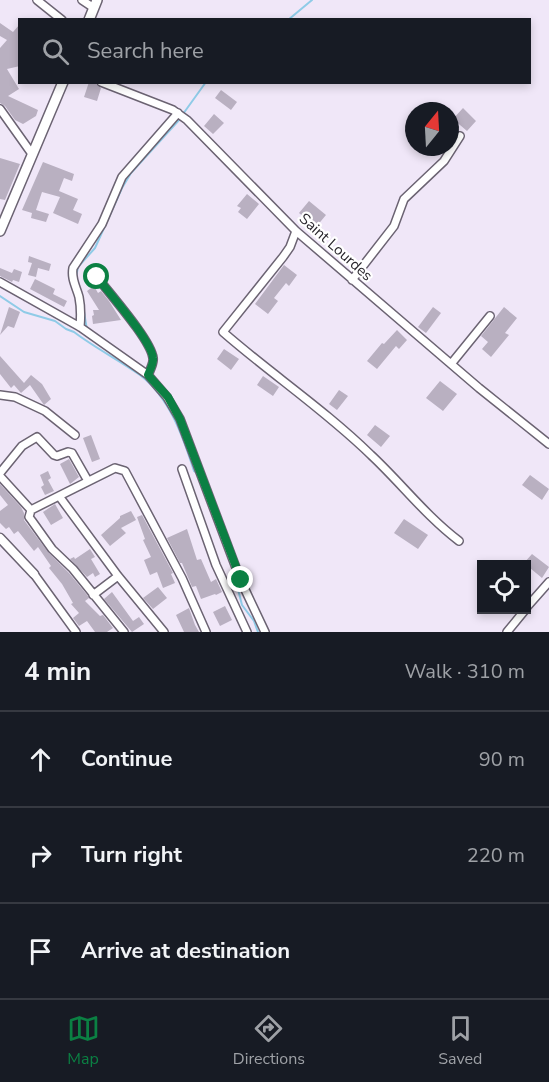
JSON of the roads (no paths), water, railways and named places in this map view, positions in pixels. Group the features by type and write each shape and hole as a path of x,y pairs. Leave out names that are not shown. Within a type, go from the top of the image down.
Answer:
{"main road":[{"path":"0,231 62,84"}],"street":[{"path":"36,0 59,18"},
{"path":"82,0 95,4"},
{"name":"Saint Lourdes","path":"106,84 181,116 296,231 549,444"},
{"path":"0,109 32,154"},
{"path":"82,328 78,294 71,276 73,268 102,224 122,177 181,116"},
{"path":"352,280 394,226 404,199 444,161 460,136"},
{"path":"296,231 284,256 223,332 362,447 440,527 459,541"},
{"path":"97,277 146,342 153,355 154,361 148,375"},
{"path":"0,282 82,328 148,375 168,397 180,419 241,580 265,632"},
{"path":"452,364 490,316"},
{"path":"0,395 15,397 45,411 75,435"},
{"path":"31,510 0,475 22,446 37,437 54,455 72,453 88,482"},
{"path":"124,632 72,569 52,549 29,517 31,510 115,468 125,471 182,578 206,632"},
{"path":"182,469 216,565 248,632"},
{"path":"59,496 118,576 164,632"},
{"path":"0,538 34,574 76,632"},
{"path":"93,595 118,576"},
{"path":"531,603 549,582"},
{"path":"507,632 522,614"}],"waterway":[{"path":"290,18 312,0"},
{"path":"183,114 205,84"},
{"path":"76,277 78,267 95,248 131,173 180,119"},
{"path":"81,294 87,330"},
{"path":"0,296 24,312 55,321 140,375 160,395 174,419 194,471 198,474"},
{"path":"232,566 242,605 254,621 258,632"}]}
